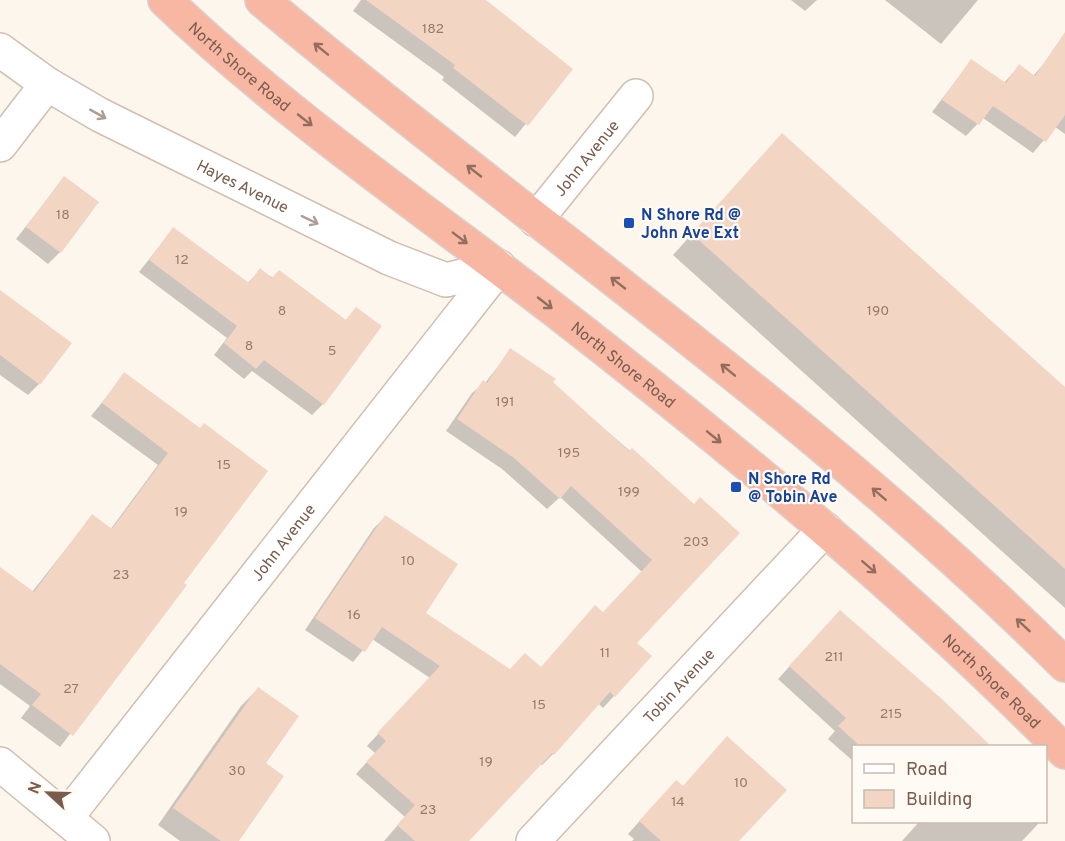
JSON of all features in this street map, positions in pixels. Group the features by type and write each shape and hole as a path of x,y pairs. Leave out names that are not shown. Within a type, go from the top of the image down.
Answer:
{"highway":[{"name":"North Shore Road","path":"165,0 243,70 304,120 499,267 678,407 825,529 972,661 1065,752"},
{"path":"262,0 370,90 691,340 868,485 1065,666"}],"street":[{"name":"Hayes Avenue","path":"0,50 48,84 127,129 419,271 446,280 499,267"},
{"path":"0,146 48,84"},
{"name":"John Avenue","path":"536,220 636,96"},
{"name":"John Avenue","path":"66,818 499,267"},
{"name":"Tobin Avenue","path":"533,841 825,529"},
{"path":"0,764 93,841"}],"building":[{"path":"366,0 486,0 573,69 528,126 453,68 455,65"},
{"path":"1065,32 1065,115 1046,142 993,106 979,125 942,100 971,59 1006,83 1019,64 1035,76"},
{"path":"782,133 1065,387 1065,569 692,234"},
{"path":"64,176 99,202 61,253 26,227"},
{"path":"173,227 249,283 260,268 272,278 279,270 346,320 356,307 382,326 324,405 264,360 256,369 224,343 237,326 149,260"},
{"path":"0,290 72,343 40,385 0,355"},
{"path":"510,348 556,379 553,382 629,451 632,448 694,504 700,497 740,533 637,643 652,656 615,697 610,692 554,755 552,753 469,841 415,841 397,825 415,805 366,762 386,741 377,733 440,666 382,627 365,652 315,618 385,515 458,564 426,613 510,669 525,653 541,667 595,605 603,612 652,560 571,486 560,499 514,458 457,419 483,380 487,383"},
{"path":"124,372 200,428 204,423 268,471 184,583 187,585 73,736 32,705 41,694 0,664 0,567 34,592 92,514 112,529 168,453 102,403"},
{"path":"840,610 943,700 990,745 859,745 838,726 846,718 789,666"},
{"path":"258,687 299,716 266,763 284,776 239,841 221,841 173,808"},
{"path":"727,736 787,790 739,841 661,841 639,821 676,780 683,786"}],"place":[{"name":"N Shore Rd @ John Ave Ext","path":"629,223"},
{"name":"N Shore Rd @ Tobin Ave","path":"736,487"}]}
